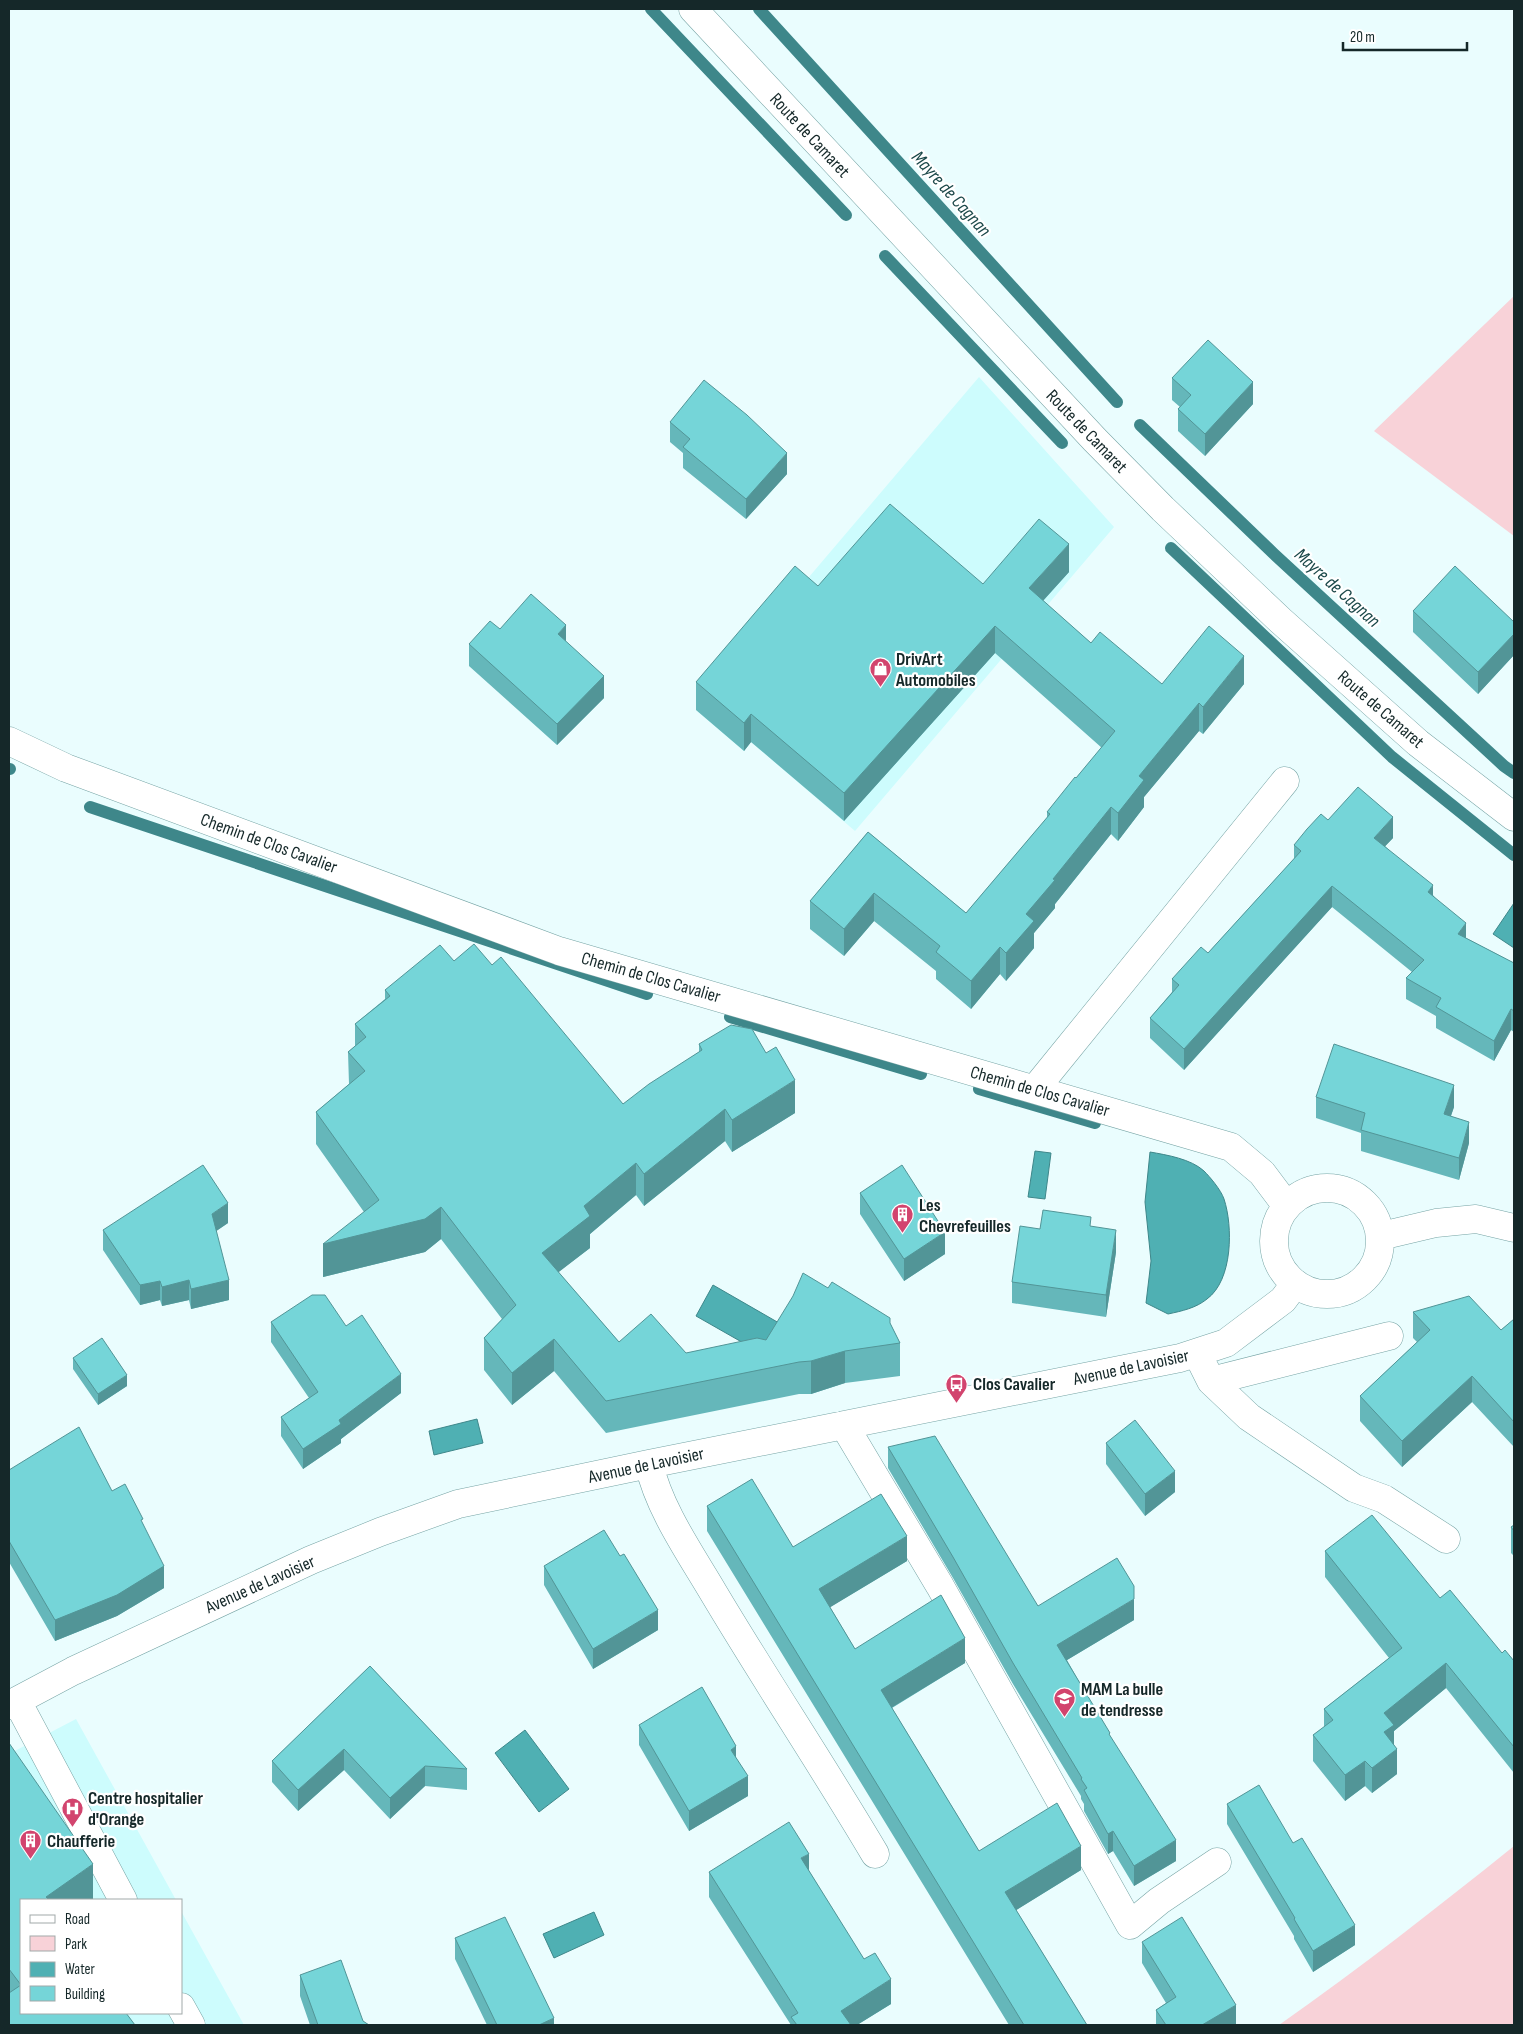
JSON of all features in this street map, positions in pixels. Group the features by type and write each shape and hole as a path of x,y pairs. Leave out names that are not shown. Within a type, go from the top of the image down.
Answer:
{"street":[{"name":"Route de Camaret","path":"693,9 1095,440 1163,509 1280,620 1418,743 1514,817"},
{"name":"Chemin de Clos Cavalier","path":"9,741 66,768 559,951 1231,1147 1262,1173 1286,1205"},
{"path":"1035,1089 1285,781"},
{"path":"1317,1188 1335,1188 1352,1193 1366,1204 1376,1219 1381,1236 1379,1253 1373,1270 1361,1283 1346,1291 1329,1295 1312,1292 1296,1284 1283,1272 1276,1256 1273,1238 1277,1220 1286,1205 1300,1194 1317,1188"},
{"path":"1381,1236 1436,1222 1476,1219 1514,1228"},
{"name":"Avenue de Lavoisier","path":"13,1703 72,1671 311,1560 380,1532 458,1504 1198,1353 1226,1343 1282,1300 1296,1284"},
{"path":"1211,1381 1389,1336"},
{"path":"1198,1353 1211,1381 1249,1417 1354,1488 1384,1499 1446,1539"},
{"path":"844,1425 940,1586 1130,1925 1159,1901 1217,1862"},
{"path":"649,1464 654,1486 700,1570 753,1660 875,1854"},
{"path":"13,1703 122,1899"},
{"path":"182,2010 191,2025"}],"shaded area":[{"path":"979,377 1114,527 855,831 751,742 744,751 696,710"},
{"name":"Centre hospitalier d'Orange","path":"76,1719 175,1899 20,1899 20,2014 182,2014 182,1913 244,2025 9,2025 9,1754"}],"green space":[{"path":"1514,296 1514,536 1374,431"},
{"path":"1514,1846 1514,2025 1279,2025 1339,1982"}],"water":[{"path":"1514,903 1514,948 1493,934"},
{"path":"1035,1151 1051,1153 1045,1199 1028,1197"},
{"path":"1150,1152 1192,1163 1204,1171 1223,1195 1229,1223 1229,1252 1222,1279 1216,1290 1198,1305 1168,1314 1146,1303 1151,1261 1145,1202"},
{"path":"713,1285 779,1323 761,1353 696,1316"},
{"path":"477,1419 483,1443 434,1455 429,1431"},
{"path":"525,1730 569,1789 539,1812 495,1753"},
{"path":"594,1912 604,1935 554,1958 543,1934"}],"building":[{"path":"1208,340 1253,382 1205,434 1178,409 1191,395 1172,378"},
{"path":"704,380 747,415 787,453 746,499 683,447 690,439 670,422"},
{"path":"890,504 983,584 1039,519 1069,544 1029,588 1091,643 1100,632 1162,684 1209,626 1244,656 1203,707 1199,703 1139,776 1144,780 1118,813 1111,807 1053,879 1055,880 1026,914 1034,921 1006,953 1000,947 971,981 936,952 940,946 874,893 844,929 810,901 868,832 966,913 1050,814 1047,812 1115,731 995,626 844,793 751,714 744,723 696,682 795,566 818,586"},
{"path":"1455,566 1514,622 1514,634 1478,672 1413,611"},
{"path":"531,594 566,625 558,634 604,676 557,724 469,644 490,621 500,629"},
{"path":"1358,787 1393,817 1374,838 1433,885 1428,892 1466,923 1458,934 1514,963 1514,1011 1511,1009 1494,1041 1436,1007 1441,998 1406,978 1424,960 1332,886 1184,1049 1150,1018 1179,985 1172,979 1201,947 1208,953 1301,851 1294,845 1321,814 1328,820"},
{"path":"474,944 492,965 501,957 623,1104 649,1084 702,1050 699,1044 731,1025 752,1029 766,1053 776,1047 795,1080 732,1120 725,1109 644,1174 636,1163 584,1206 590,1216 542,1253 619,1342 651,1314 686,1353 757,1338 766,1340 793,1296 803,1273 828,1288 832,1282 890,1318 890,1323 900,1343 845,1351 811,1361 606,1401 554,1339 512,1373 484,1338 516,1305 441,1207 425,1219 323,1244 379,1200 316,1112 365,1071 348,1052 366,1037 355,1024 390,996 385,990 440,945 454,961"},
{"path":"1334,1044 1454,1085 1444,1114 1469,1122 1459,1158 1361,1130 1365,1113 1316,1097"},
{"path":"203,1165 228,1203 212,1214 229,1280 191,1289 189,1280 162,1287 160,1281 140,1285 103,1230"},
{"name":"Les Chevrefeuilles","path":"902,1165 945,1232 904,1259 860,1193"},
{"path":"1043,1210 1091,1217 1090,1226 1116,1230 1106,1295 1012,1282 1020,1226 1040,1229"},
{"path":"312,1295 325,1295 346,1326 362,1315 401,1374 339,1420 341,1424 303,1449 281,1417 318,1392 271,1322"},
{"path":"1469,1296 1501,1330 1514,1319 1514,1422 1472,1376 1402,1441 1360,1396 1430,1330 1413,1312"},
{"path":"102,1338 127,1375 98,1394 73,1358"},
{"path":"1135,1420 1175,1471 1145,1494 1106,1443"},
{"path":"79,1427 112,1491 125,1484 164,1566 117,1595 55,1620 9,1541 9,1470"},
{"path":"935,1436 1038,1606 1117,1558 1134,1586 1134,1599 1057,1645 1109,1734 1176,1840 1134,1866 1113,1831 1108,1834 1084,1790 1087,1788 1082,1778 888,1447"},
{"path":"752,1479 793,1547 881,1494 907,1536 819,1589 855,1649 941,1595 965,1638 881,1690 979,1851 1057,1803 1081,1846 1005,1892 1087,2025 1024,2025 707,1506"},
{"path":"1372,1515 1440,1598 1450,1590 1502,1653 1505,1650 1514,1661 1514,1747 1446,1663 1384,1713 1394,1725 1384,1732 1397,1749 1372,1768 1365,1761 1345,1775 1313,1735 1333,1720 1324,1709 1402,1648 1325,1551"},
{"path":"604,1530 620,1556 624,1554 658,1610 593,1649 544,1566"},
{"path":"370,1666 467,1769 425,1766 390,1798 344,1749 298,1790 272,1761"},
{"path":"702,1687 736,1746 731,1750 748,1776 689,1811 639,1725"},
{"path":"9,1743 93,1864 46,1897 48,1899 20,1899 20,1984 9,1969"},
{"path":"1259,1785 1293,1843 1302,1838 1355,1925 1313,1951 1227,1804"},
{"path":"789,1822 809,1854 801,1858 864,1959 875,1953 891,1979 841,2011 851,2025 797,2025 791,2017 798,2013 709,1872"},
{"path":"505,1917 554,2018 539,2025 497,2025 455,1938"},
{"path":"1182,1917 1236,2005 1202,2025 1166,2025 1156,2010 1176,1997 1142,1942"},
{"path":"341,1960 363,2021 369,2025 318,2025 300,1975"},
{"path":"20,1986 20,2014 127,2014 135,2025 9,2025 9,1993"}],"waterway":[{"path":"651,9 846,215"},
{"name":"Mayre de Cagnan","path":"759,9 1117,402"},
{"path":"885,256 1062,443"},
{"name":"Mayre de Cagnan","path":"1140,425 1274,554 1504,766 1514,773"},
{"path":"1171,548 1392,757 1514,855"},
{"path":"90,807 647,994"},
{"path":"730,1017 921,1074"},
{"path":"979,1089 1095,1123"}],"place":[{"name":"DrivArt Automobiles","path":"880,688"},
{"name":"Les Chevrefeuilles","path":"903,1234"},
{"name":"Clos Cavalier","path":"957,1403"},
{"name":"MAM La bulle de tendresse","path":"1065,1718"},
{"name":"Centre hospitalier d'Orange","path":"72,1827"},
{"name":"Chaufferie","path":"31,1860"}]}
